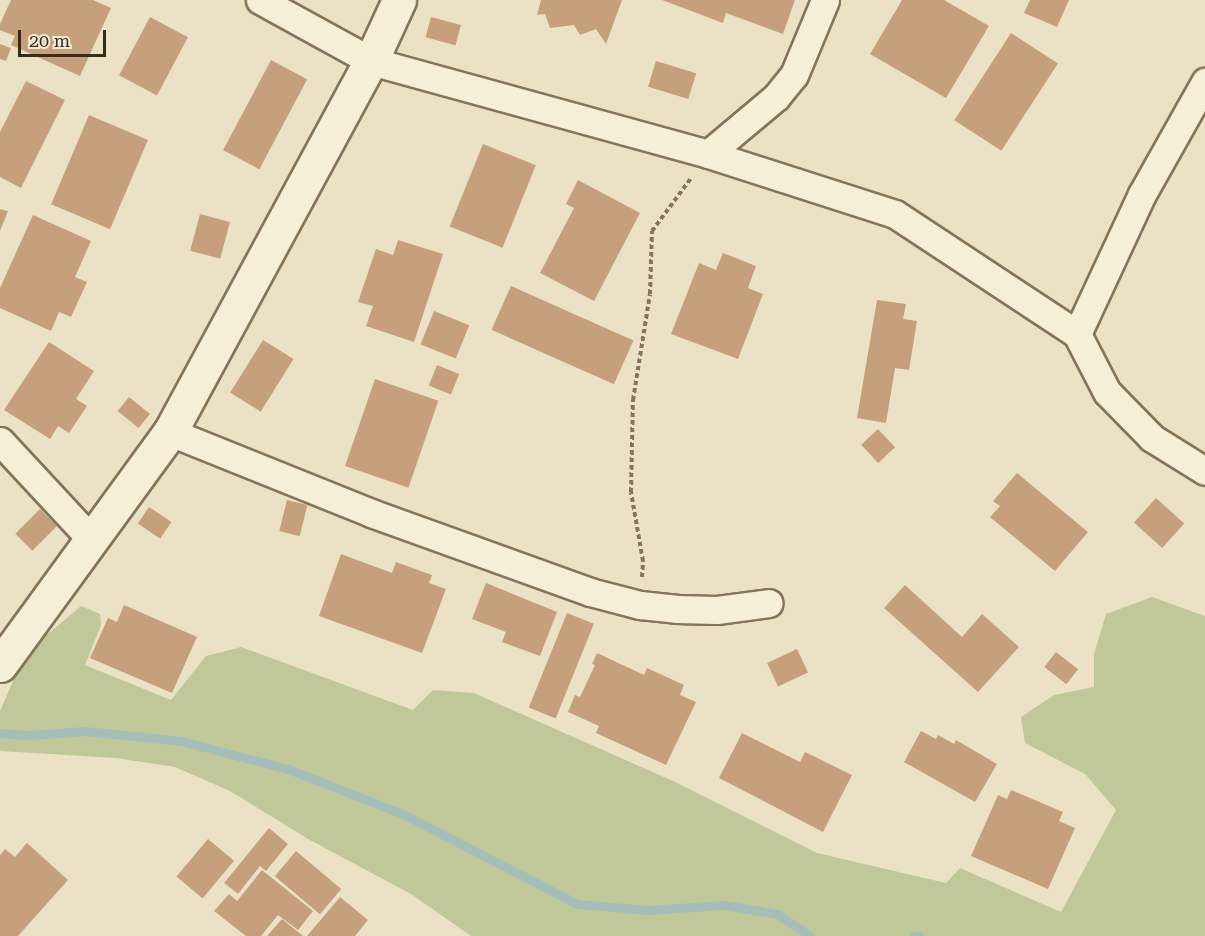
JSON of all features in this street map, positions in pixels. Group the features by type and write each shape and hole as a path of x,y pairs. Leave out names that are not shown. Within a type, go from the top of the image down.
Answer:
{"street":[{"path":"261,0 371,61 708,154 895,214 1077,334 1107,392 1152,438 1205,471"},
{"path":"0,664 93,541 170,432 371,61 399,0"},
{"path":"708,154 776,97 794,75 825,0"},
{"path":"1077,334 1142,194 1205,82"},
{"path":"170,432 371,513 590,592 640,605 717,610 769,603"},
{"path":"0,441 93,541"}],"path":[{"path":"640,605 643,561 631,492 633,400 650,294 652,231 708,154"}],"green space":[{"path":"1152,597 1205,616 1205,936 471,936 411,894 308,839 230,791 175,767 116,758 0,751 0,711 15,676 36,644 81,606 100,614 101,625 85,665 171,700 206,656 241,647 413,710 433,690 474,693 673,781 817,853 946,883 960,868 1061,912 1116,810 1085,774 1025,743 1021,717 1054,695 1094,687 1094,654 1106,614"}],"building":[{"path":"11,0 93,0 111,8 80,76 11,45 15,36 0,30 0,24"},
{"path":"541,0 622,0 606,44 596,29 580,35 574,25 550,28 545,14 537,15"},
{"path":"662,0 795,0 783,34 726,13 723,23"},
{"path":"902,0 944,0 989,26 946,98 870,54"},
{"path":"1030,0 1069,0 1057,27 1024,13"},
{"path":"150,17 188,37 157,95 119,75"},
{"path":"431,17 461,25 456,45 426,37"},
{"path":"1011,33 1058,63 1001,151 954,120"},
{"path":"0,44 11,48 6,61 0,59"},
{"path":"271,60 307,79 259,169 223,150"},
{"path":"656,61 696,73 688,99 648,87"},
{"path":"26,81 65,100 21,188 0,177 0,132"},
{"path":"89,115 148,140 110,229 51,204"},
{"path":"483,144 536,165 503,248 450,227"},
{"path":"578,180 640,213 594,301 540,273 574,208 566,204"},
{"path":"0,209 8,211 0,231"},
{"path":"200,214 230,222 220,259 190,251"},
{"path":"33,215 91,241 75,277 87,282 71,317 59,312 51,331 0,308 0,288"},
{"path":"398,240 443,254 414,342 366,326 373,306 358,302 376,249 393,255"},
{"path":"723,253 756,266 748,288 763,294 738,359 671,334 699,263 716,270"},
{"path":"511,286 633,341 614,384 491,330"},
{"path":"877,300 906,304 903,319 917,321 909,370 895,368 886,423 857,418"},
{"path":"434,311 469,325 456,359 421,344"},
{"path":"263,340 294,359 261,412 230,393"},
{"path":"49,342 94,371 76,399 87,406 69,433 58,426 50,439 4,410"},
{"path":"437,365 459,374 451,394 429,385"},
{"path":"375,379 438,401 408,488 345,466"},
{"path":"129,397 150,414 139,428 118,411"},
{"path":"878,429 895,447 878,463 861,445"},
{"path":"1017,473 1088,532 1055,571 990,517 1000,506 993,501"},
{"path":"1156,498 1184,523 1162,548 1134,523"},
{"path":"287,500 307,505 300,536 279,531"},
{"path":"149,507 171,522 160,539 138,524"},
{"path":"40,509 57,526 32,551 15,534"},
{"path":"341,554 392,573 396,562 432,575 429,583 446,589 422,653 319,616"},
{"path":"486,583 557,612 540,656 502,642 506,632 472,619"},
{"path":"905,585 962,637 982,614 1019,647 978,692 884,608"},
{"path":"124,605 197,637 172,693 90,658 108,618 117,622"},
{"path":"567,613 594,624 556,718 529,708"},
{"path":"797,649 808,673 778,687 767,663"},
{"path":"1056,652 1078,669 1066,684 1044,667"},
{"path":"597,653 644,675 647,668 684,685 680,695 696,702 666,765 596,733 599,726 568,712 575,695 580,697 595,665 592,664"},
{"path":"921,731 936,739 938,735 954,744 956,740 997,764 975,802 904,762"},
{"path":"742,733 800,762 805,752 852,775 823,832 719,778"},
{"path":"1011,790 1063,812 1059,821 1075,828 1048,889 971,856 998,795 1007,799"},
{"path":"269,828 288,844 266,871 260,866 238,894 224,883"},
{"path":"208,839 234,861 203,898 177,877"},
{"path":"27,843 68,880 18,936 0,936 0,855 5,849 15,857"},
{"path":"296,851 341,889 320,914 275,876"},
{"path":"262,870 313,911 298,930 278,915 261,936 246,936 214,911 229,894 237,901"},
{"path":"340,897 368,920 355,936 307,936"},
{"path":"282,919 303,936 267,936"}],"waterway":[{"path":"0,733 31,735 85,731 181,741 288,769 403,814 577,904 648,910 724,905 778,914 810,936"},
{"path":"914,936 919,936"}]}
